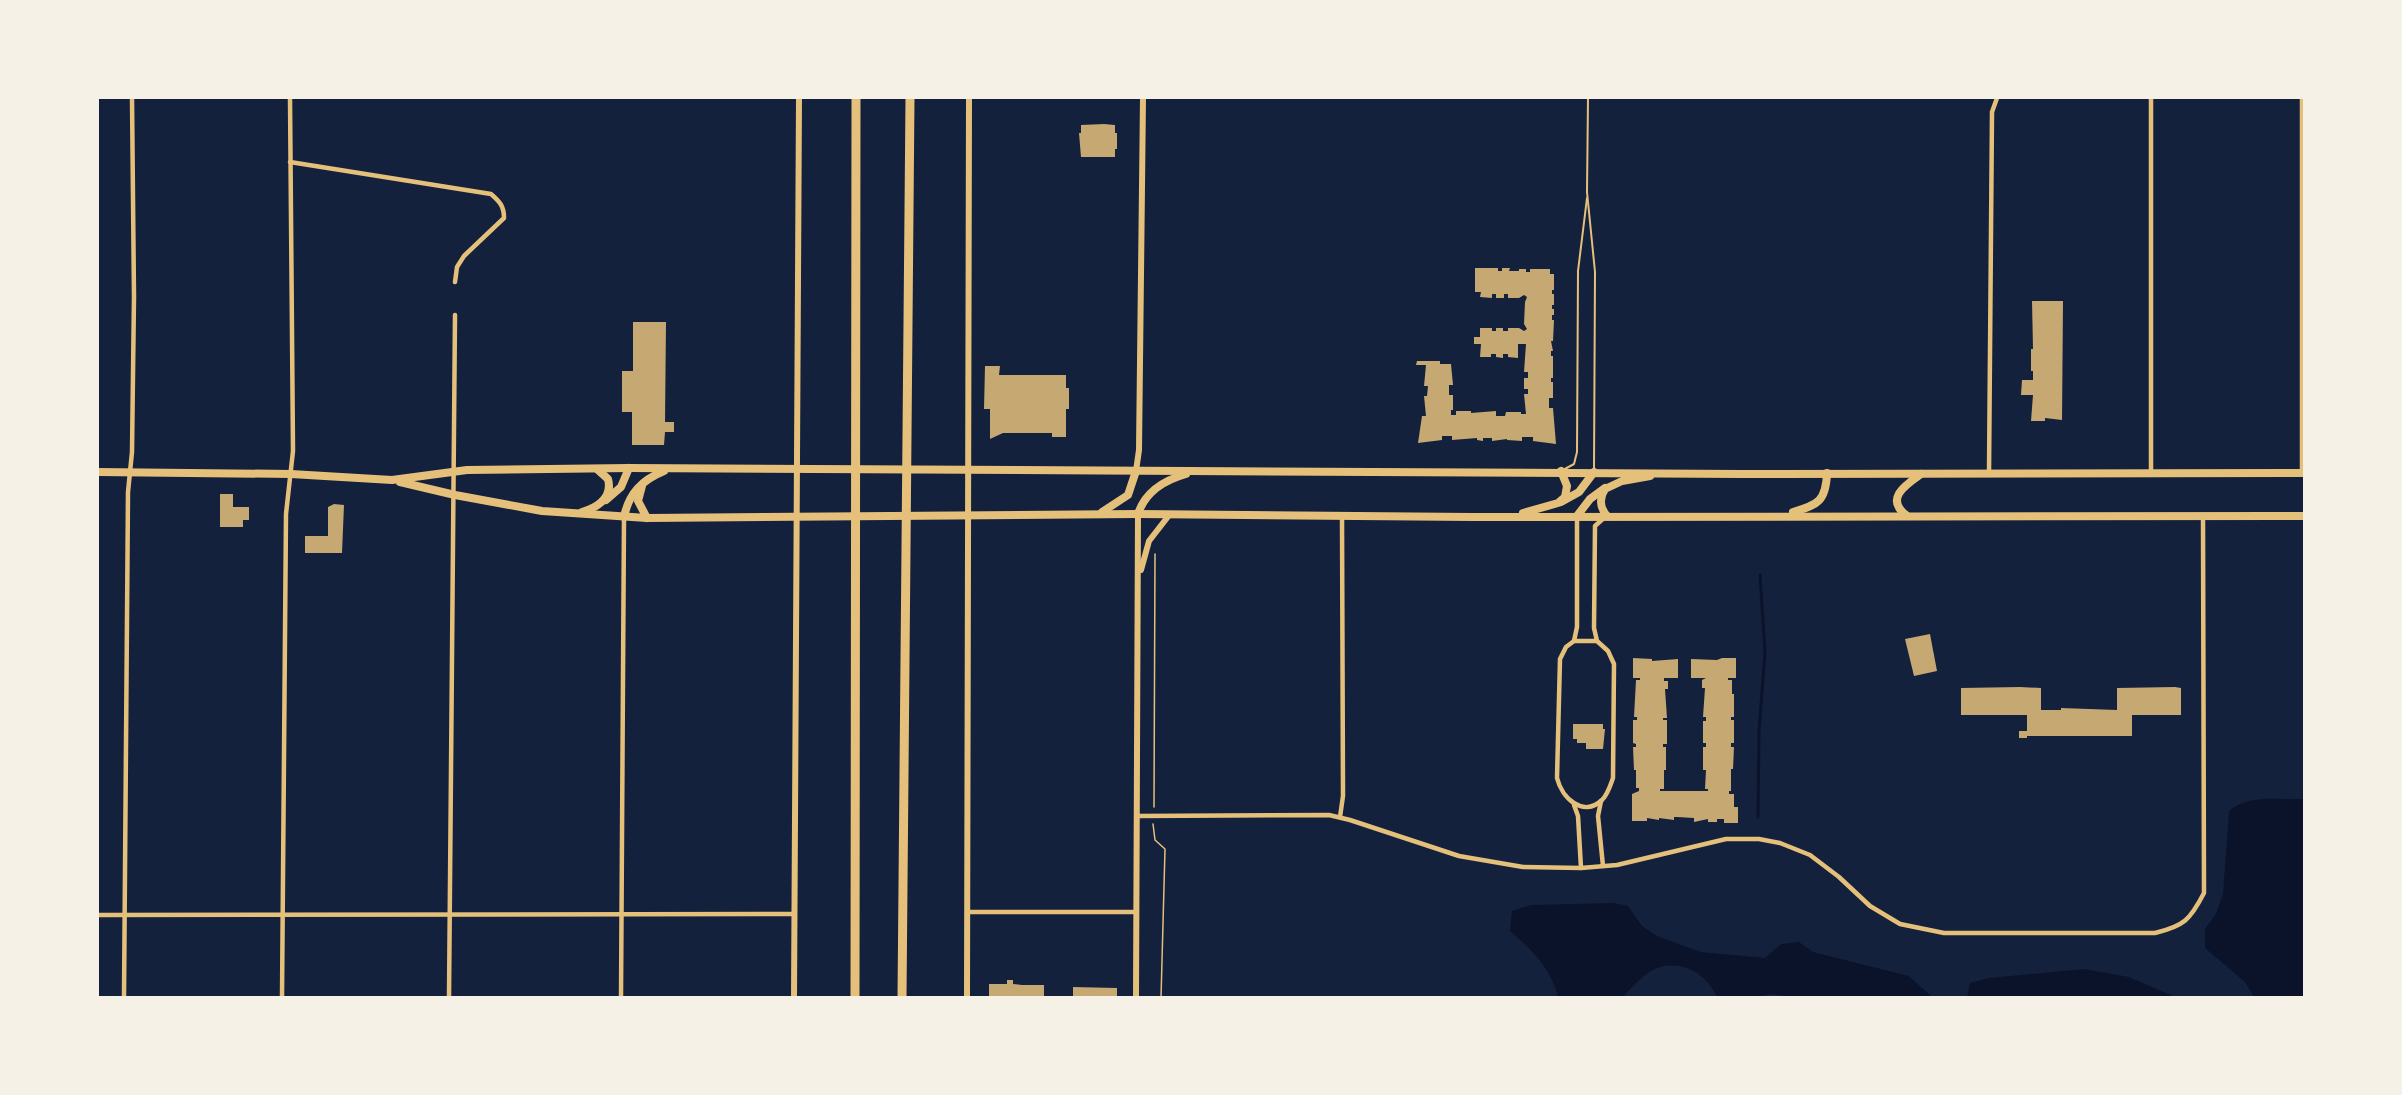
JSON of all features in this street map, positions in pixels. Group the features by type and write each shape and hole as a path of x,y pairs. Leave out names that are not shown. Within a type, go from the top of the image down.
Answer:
{"highway":[{"path":"853,998 856,98"},
{"path":"902,998 910,98"}],"main road":[{"path":"392,480 455,471 629,468 969,471 2303,473"},
{"path":"575,514 602,503 619,490 627,478 629,468"},
{"path":"597,469 609,482 608,492 602,503"},
{"path":"624,517 632,494 649,478 672,469"},
{"path":"1085,514 1105,511 1124,498 1132,487 1136,471"},
{"path":"1138,514 1144,500 1157,488 1174,477 1196,471"},
{"path":"1558,503 1565,497 1567,490 1566,482 1560,471"},
{"path":"98,472 291,474 392,480 455,495 575,514 647,518 969,514 2304,516"},
{"path":"1512,516 1558,503 1579,492 1594,472"},
{"path":"1577,516 1594,495 1612,485 1664,472"},
{"path":"1781,515 1811,507 1819,501 1825,493 1827,473"},
{"path":"1906,515 1899,507 1899,493 1906,484 1923,473"},
{"path":"647,518 640,508 638,497 641,488 649,478"},
{"path":"1607,516 1602,508 1601,500 1603,493 1612,485"}],"street":[{"path":"124,998 128,492 134,297 132,98"},
{"path":"282,998 286,496 291,474 293,381 290,98"},
{"path":"794,998 800,98"},
{"path":"967,998 969,98"},
{"path":"1136,471 1139,450 1143,98"},
{"path":"1989,474 1992,112 1997,98"},
{"path":"2151,98 2151,473"},
{"path":"2302,98 2303,473"},
{"path":"290,162 491,194 501,202 504,208 504,218 464,256 457,267 454,282"},
{"path":"449,998 455,315"},
{"path":"1136,998 1138,514"},
{"path":"1139,577 1149,541 1170,514"},
{"path":"1340,817 1343,796 1342,516"},
{"path":"1574,641 1577,627 1577,516"},
{"path":"1574,805 1588,806 1601,801 1609,792 1613,778 1614,664 1608,651 1597,641 1594,628 1595,526 1607,516"},
{"path":"1137,816 1311,814 1340,817 1459,856 1523,867 1603,866 1726,839 1759,839 1780,843 1810,855 1839,877 1870,906 1900,924 1944,933 2155,933 2178,928 2194,913 2204,893 2203,516"},
{"path":"621,998 624,517"},
{"path":"1581,868 1578,816 1574,805 1560,790 1557,778 1560,658 1566,647 1574,641 1597,641"},
{"path":"1601,801 1598,816 1603,866"},
{"path":"967,912 1136,912"},
{"path":"98,915 794,915"}],"lane":[{"path":"1560,471 1574,464 1577,452 1578,271 1587,192 1588,98"},
{"path":"1587,192 1595,272 1594,472"}],"path":[{"path":"1155,555 1153,816 1155,840 1165,849 1161,998"}],"water":[{"path":"2304,799 2304,997 2254,997 2245,982 2205,948 2205,929 2216,914 2223,894 2229,811 2254,800"},
{"path":"1614,903 1628,906 1642,926 1657,936 1701,952 1765,958 1781,944 1799,942 1813,952 1909,976 1932,997 1803,998 1771,994 1755,997 1717,997 1701,976 1686,968 1669,966 1650,972 1623,997 1558,997 1551,977 1540,960 1510,931 1512,911 1531,905"},
{"path":"2084,969 2129,977 2175,997 1967,997 1970,983 1989,978"}],"building":[{"path":"1081,125 1115,125 1117,149 1115,149 1115,157 1081,157 1079,133 1081,133"},
{"path":"1475,268 1498,268 1498,271 1502,271 1502,268 1510,268 1509,271 1526,269 1526,272 1530,272 1530,269 1550,269 1550,274 1554,274 1552,320 1554,320 1553,341 1551,341 1553,398 1549,398 1549,408 1553,408 1556,444 1533,441 1533,437 1522,437 1522,441 1507,439 1492,441 1492,438 1483,438 1483,441 1477,438 1452,440 1452,436 1442,436 1442,440 1418,443 1422,416 1426,416 1424,396 1427,396 1428,386 1424,386 1426,365 1416,365 1417,361 1440,361 1440,364 1451,364 1453,385 1449,385 1449,395 1453,395 1453,410 1451,410 1451,415 1456,415 1456,411 1471,411 1471,413 1496,411 1496,416 1505,416 1506,412 1526,414 1524,394 1528,394 1528,389 1524,389 1524,378 1528,378 1528,372 1524,372 1526,344 1518,344 1518,358 1508,357 1508,354 1503,354 1503,358 1496,357 1496,354 1491,354 1491,357 1480,357 1481,344 1474,344 1474,337 1480,337 1480,328 1492,328 1492,331 1496,331 1496,328 1503,328 1503,331 1508,331 1508,328 1519,328 1524,331 1527,329 1524,324 1527,297 1524,295 1519,298 1508,298 1508,294 1504,294 1504,298 1496,298 1496,294 1492,294 1492,298 1480,297 1481,292 1475,292"},
{"path":"2032,301 2063,301 2062,420 2045,418 2045,421 2031,421 2033,395 2021,395 2022,380 2033,380 2033,371 2031,371"},
{"path":"633,322 666,322 665,422 674,422 674,432 665,432 664,445 632,445 632,412 622,412 622,371 633,371"},
{"path":"985,366 1000,366 999,375 1066,375 1066,388 1069,388 1069,409 1066,409 1066,437 1052,437 1052,433 1003,433 990,439 990,409 984,409"},
{"path":"220,494 233,494 233,507 249,507 249,520 243,520 243,527 220,527"},
{"path":"334,504 344,505 342,553 305,553 305,536 328,536 328,507"},
{"path":"1930,634 1937,671 1914,676 1905,639"},
{"path":"1633,658 1652,659 1652,661 1678,659 1678,678 1664,678 1664,681 1668,681 1668,689 1665,689 1667,718 1663,718 1667,720 1667,744 1663,744 1663,747 1666,747 1666,770 1664,770 1664,789 1660,791 1708,791 1705,789 1706,770 1703,770 1703,747 1706,747 1706,743 1703,743 1703,721 1706,721 1706,717 1703,717 1705,688 1702,688 1702,680 1706,678 1691,678 1691,659 1736,658 1736,678 1728,678 1732,680 1732,694 1734,694 1734,717 1731,717 1731,720 1734,720 1734,743 1731,743 1731,747 1734,747 1733,769 1731,769 1729,794 1734,794 1734,807 1738,807 1738,823 1724,823 1724,819 1717,819 1717,822 1708,822 1708,819 1694,822 1694,818 1677,817 1674,817 1674,820 1647,818 1647,821 1632,821 1632,794 1639,791 1639,788 1636,788 1636,770 1634,770 1633,747 1636,747 1636,744 1633,743 1633,720 1637,720 1637,717 1634,717 1636,680 1640,680 1640,678 1633,678"},
{"path":"1961,688 2041,688 2041,710 2061,710 2061,708 2117,710 2117,688 2181,688 2181,715 2132,715 2132,736 2027,736 2027,738 2019,738 2019,731 2027,731 2027,715 1961,715"},
{"path":"1573,724 1603,724 1603,729 1605,729 1603,749 1586,749 1586,743 1577,743 1577,739 1573,739"},
{"path":"1007,980 1013,980 1013,984 1044,985 1044,998 989,998 989,984 1007,984"},
{"path":"1073,987 1117,988 1117,998 1073,998"}],"waterway":[{"path":"1758,817 1759,730 1765,653 1760,575"}]}
